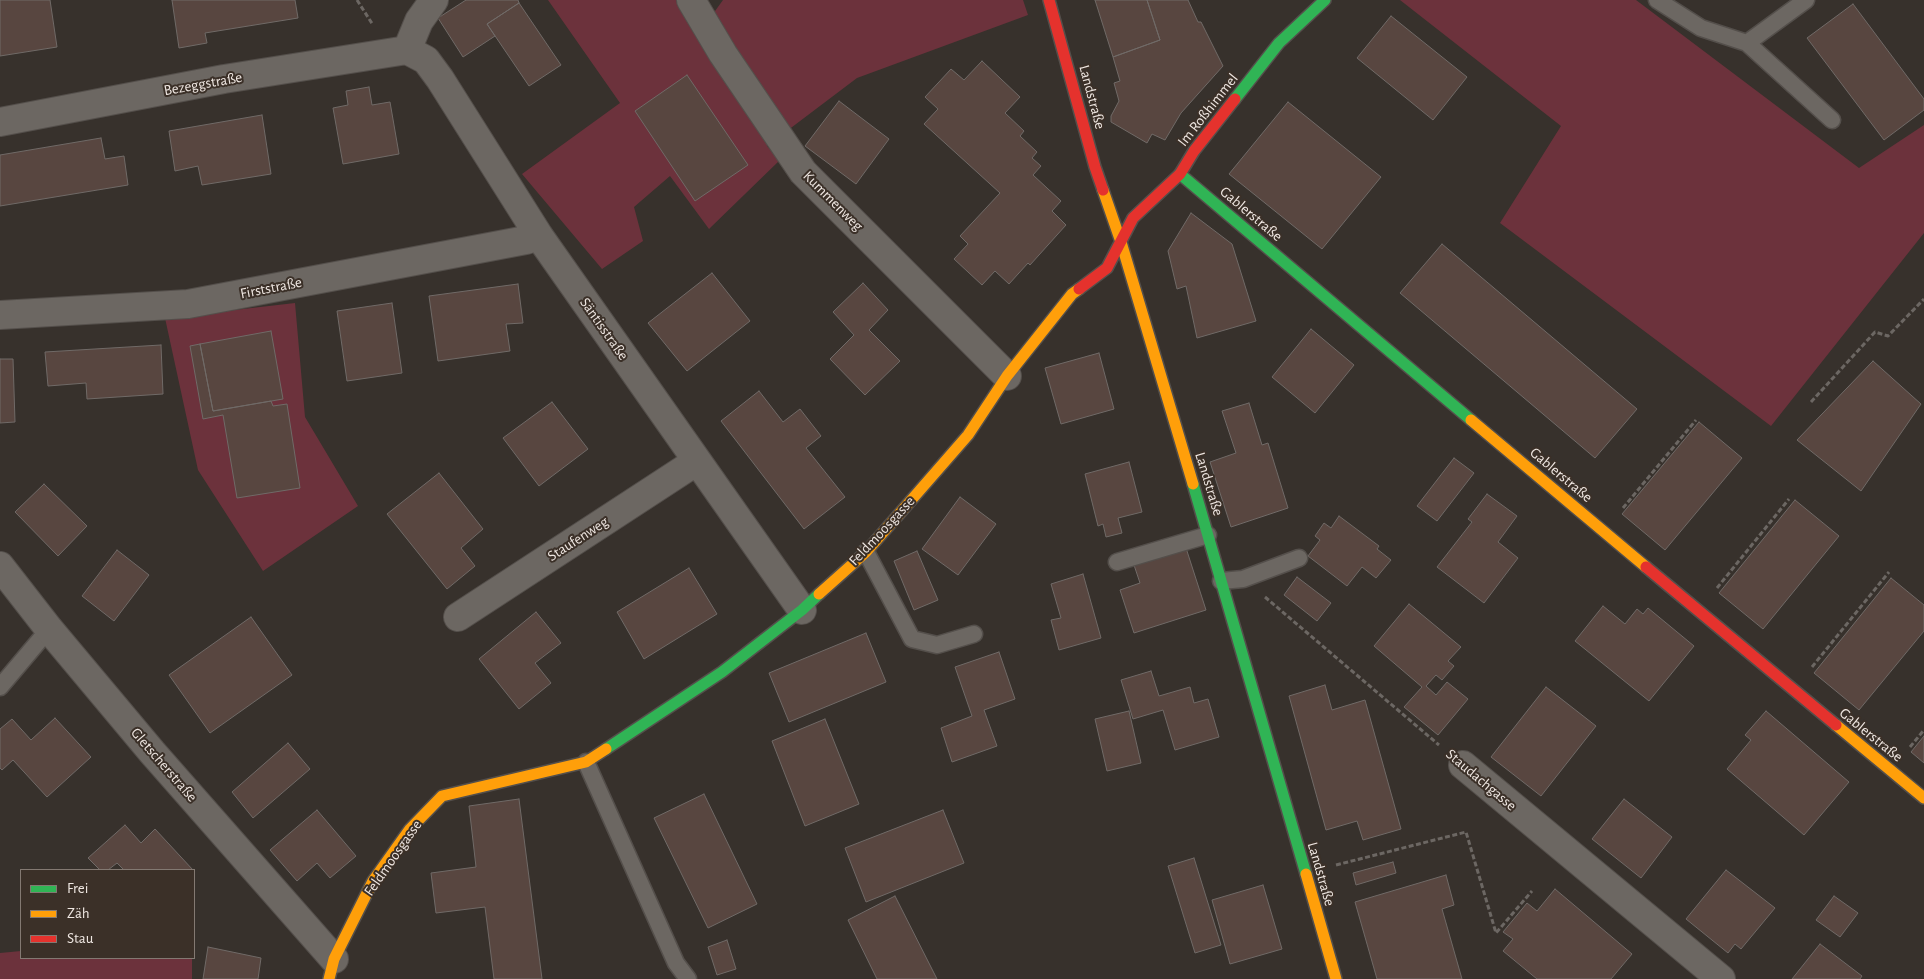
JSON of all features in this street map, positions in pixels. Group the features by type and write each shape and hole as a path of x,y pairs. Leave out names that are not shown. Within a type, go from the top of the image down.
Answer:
{"street":[{"path":"407,50 419,21 434,0"},
{"name":"Kummenweg","path":"691,0 723,54 803,172 1007,376"},
{"name":"Landstraße","path":"1049,0 1095,167 1121,242 1208,535 1336,979"},
{"name":"Im Roßhimmel","path":"1121,242 1133,218 1180,174 1194,151 1279,44 1325,0"},
{"name":"Bezeggstraße","path":"0,122 224,79 407,50"},
{"name":"Säntisstraße","path":"407,50 426,60 440,79 539,236 802,610"},
{"name":"Gablerstraße","path":"1180,174 1793,691 1924,798"},
{"name":"Firststraße","path":"0,315 188,304 516,242 539,236"},
{"name":"Feldmoosgasse","path":"331,969 373,881 410,829 442,796 586,762 722,672 802,610 866,552 968,435 1007,376 1072,294 1107,268 1121,242"},
{"name":"Staufenweg","path":"458,617 697,461"},
{"name":"Gletscherstraße","path":"0,566 49,629 331,969"},
{"name":"Staudachgasse","path":"1463,765 1721,979"}],"lane":[{"path":"1657,0 1701,28 1746,43 1832,120"},
{"path":"1746,43 1806,0"},
{"path":"1117,562 1208,535"},
{"path":"866,552 912,639 937,645 974,634"},
{"path":"1221,582 1243,579 1299,558"},
{"path":"0,687 49,629"},
{"path":"586,762 676,964 688,979"}],"path":[{"path":"1811,402 1875,332 1888,336 1924,299"},
{"path":"1604,531 1696,420"},
{"path":"1698,611 1789,499"},
{"path":"1793,691 1889,572"},
{"name":"Staudachgasse","path":"1243,579 1463,765"},
{"path":"1305,872 1466,832 1496,933 1532,891"}],"shaded area":[{"path":"548,0 677,0 697,36 723,0 1023,0 1028,15 857,78 767,146 780,160 709,229 670,176 634,207 643,241 602,269 522,174 620,103"},
{"path":"1400,0 1636,0 1859,168 1924,125 1924,233 1771,426 1500,223 1561,126"},
{"path":"295,303 305,417 358,506 263,571 198,470 165,318"},
{"path":"20,951 20,959 192,959 192,979 0,979 0,953"}],"building":[{"path":"0,0 50,0 57,47 0,56"},
{"path":"172,0 295,0 298,18 205,33 207,43 179,48"},
{"path":"466,0 518,0 519,3 487,24 495,36 463,57 438,18"},
{"path":"1095,0 1147,0 1160,40 1113,57"},
{"path":"1147,0 1188,0 1223,66 1181,113 1165,140 1152,134 1147,143 1111,122 1111,116 1119,101 1114,83 1120,81 1113,57 1160,40"},
{"path":"519,3 561,65 529,86 487,24"},
{"path":"1853,4 1924,99 1924,110 1884,140 1807,38"},
{"path":"1391,16 1467,77 1433,120 1357,58"},
{"path":"982,61 1020,97 1005,113 1024,131 1020,136 1037,152 1032,158 1041,166 1033,175 1061,201 1052,211 1066,225 1030,265 1028,263 1009,284 995,271 982,285 954,259 968,244 960,236 1000,193 924,124 938,109 925,97 951,69 964,80"},
{"path":"687,75 748,165 695,201 635,111"},
{"path":"369,87 372,105 390,102 399,154 343,164 333,108 348,105 346,91"},
{"path":"839,101 889,139 856,184 805,146"},
{"path":"1288,102 1381,177 1322,249 1229,174"},
{"path":"262,115 271,174 202,185 198,166 175,171 169,131"},
{"path":"101,138 105,159 124,156 128,185 0,206 0,155"},
{"path":"1191,213 1232,244 1256,321 1197,338 1186,286 1177,289 1168,251"},
{"path":"1442,244 1637,409 1595,458 1400,293"},
{"path":"712,273 750,321 687,371 648,323"},
{"path":"863,283 888,310 869,330 900,361 865,395 830,359 854,335 833,312"},
{"path":"518,284 523,323 506,324 510,351 438,361 429,296"},
{"path":"392,303 402,373 347,381 337,311"},
{"path":"1311,329 1354,365 1315,413 1272,377"},
{"path":"271,331 283,399 213,411 200,344"},
{"path":"200,344 213,411 271,401 273,406 287,404 300,488 237,498 223,415 203,419 190,346"},
{"path":"161,345 163,394 87,399 86,383 48,386 45,352"},
{"path":"1099,353 1114,409 1061,424 1045,368"},
{"path":"0,359 13,359 15,422 0,423"},
{"path":"1873,361 1921,404 1861,491 1797,440"},
{"path":"759,391 783,422 800,409 821,436 806,448 845,497 804,529 721,421"},
{"path":"552,402 588,449 539,486 503,438"},
{"path":"1249,403 1262,445 1268,443 1288,508 1231,527 1210,462 1236,453 1222,411"},
{"path":"1699,422 1742,458 1665,550 1622,514"},
{"path":"1454,458 1474,473 1437,521 1417,506"},
{"path":"1129,462 1142,512 1118,518 1122,533 1106,537 1103,524 1098,526 1085,474"},
{"path":"439,473 483,529 461,548 475,566 447,589 387,514"},
{"path":"44,484 87,526 58,556 15,512"},
{"path":"1487,494 1517,516 1498,542 1518,558 1484,603 1437,567 1472,522 1468,519"},
{"path":"960,497 996,524 958,575 922,549"},
{"path":"1795,500 1839,536 1763,629 1719,593"},
{"path":"1339,516 1379,546 1377,549 1391,560 1376,578 1362,567 1347,586 1308,556 1320,540 1315,536 1324,523 1331,528"},
{"path":"1186,548 1206,610 1134,633 1120,590 1140,583 1134,565"},
{"path":"117,550 149,575 114,621 82,596"},
{"path":"917,551 938,600 914,610 894,561"},
{"path":"689,568 717,614 644,659 617,612"},
{"path":"1083,574 1101,638 1059,650 1051,620 1061,618 1051,584"},
{"path":"1297,577 1331,603 1317,621 1284,595"},
{"path":"1891,578 1924,605 1924,631 1859,710 1814,673"},
{"path":"1409,604 1461,647 1448,661 1454,666 1442,680 1436,675 1426,686 1436,695 1447,682 1468,699 1438,735 1404,707 1422,687 1374,646"},
{"path":"1603,606 1625,624 1637,609 1643,614 1648,608 1694,646 1649,701 1575,641"},
{"path":"536,612 561,643 535,663 551,683 519,709 479,659"},
{"path":"251,617 292,675 210,733 169,675"},
{"path":"866,633 886,682 789,722 769,673"},
{"path":"999,652 1015,699 984,710 997,746 952,762 941,728 972,716 955,667"},
{"path":"1151,671 1159,696 1190,687 1194,703 1208,699 1219,737 1175,750 1163,710 1133,719 1121,680"},
{"path":"1325,685 1332,710 1365,700 1401,829 1363,840 1357,821 1326,830 1289,696"},
{"path":"1546,687 1596,726 1541,796 1491,757"},
{"path":"1129,711 1141,763 1107,771 1095,719"},
{"path":"1766,711 1849,782 1804,835 1727,769 1751,740 1745,735"},
{"path":"55,718 91,757 47,797 13,760 2,770 0,768 0,729 12,719 31,740"},
{"path":"825,719 859,804 805,826 772,741"},
{"path":"1924,736 1924,763 1911,752"},
{"path":"288,743 310,769 253,818 232,792"},
{"path":"704,794 757,904 708,928 654,818"},
{"path":"519,799 542,979 494,979 485,907 436,913 431,873 476,867 469,806"},
{"path":"1624,799 1672,837 1641,878 1592,839"},
{"path":"317,810 356,856 330,878 317,863 297,881 270,850"},
{"path":"943,810 964,863 866,902 845,848"},
{"path":"125,825 141,843 155,829 192,869 123,869 117,863 109,869 99,869 88,858"},
{"path":"1194,858 1221,945 1195,953 1168,866"},
{"path":"1393,862 1396,873 1356,885 1353,873"},
{"path":"1726,870 1775,908 1741,949 1735,944 1728,953 1686,919"},
{"path":"1446,875 1454,905 1442,909 1462,979 1377,979 1355,902"},
{"path":"1263,885 1282,949 1230,964 1212,900"},
{"path":"1555,889 1632,954 1611,979 1537,979 1503,951 1513,939 1503,932 1527,903 1537,911"},
{"path":"895,896 937,979 877,979 848,920"},
{"path":"1834,896 1858,913 1840,937 1816,920"},
{"path":"727,940 736,969 717,975 708,947"},
{"path":"1820,944 1862,976 1860,979 1792,979"},
{"path":"208,947 261,958 258,979 203,979"}],"traffic: fast":[{"path":"1235,99 1279,43 1325,0"},
{"path":"1180,174 1471,420"},
{"path":"1193,484 1306,874"},
{"path":"606,749 722,672 802,610 819,594"}],"traffic: slow":[{"path":"1103,190 1121,242 1193,484"},
{"path":"819,594 866,552 968,435 1007,376 1072,294 1079,289"},
{"path":"1471,420 1646,567"},
{"path":"1836,725 1924,798"},
{"path":"329,979 334,959 373,881 410,829 442,796 586,762 606,749"},
{"path":"1306,874 1336,979"}],"traffic: jam":[{"path":"1049,0 1103,190"},
{"path":"1079,289 1107,268 1133,218 1180,174 1194,151 1235,99"},
{"path":"1646,567 1836,725"}]}
